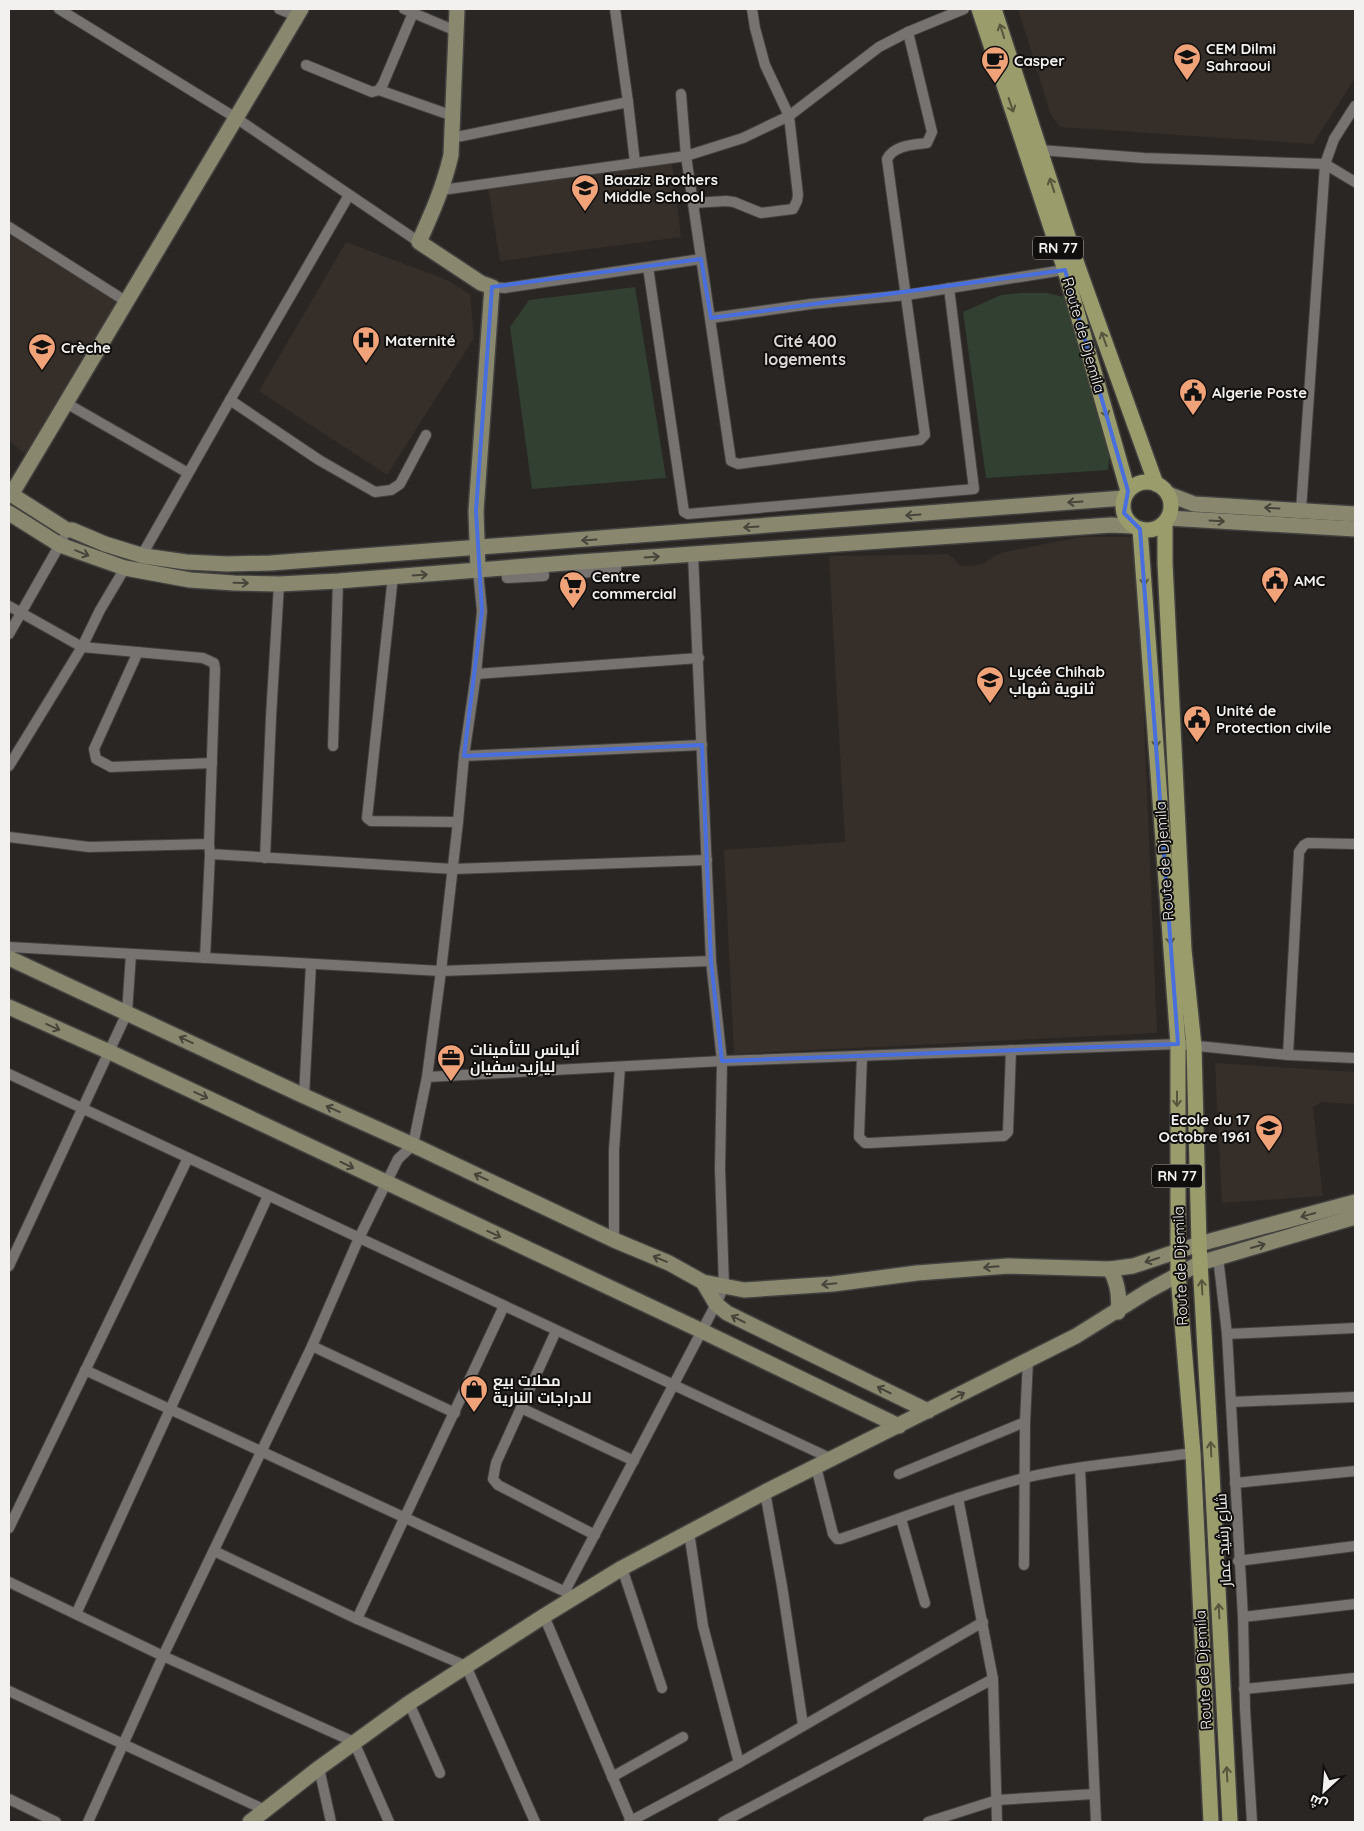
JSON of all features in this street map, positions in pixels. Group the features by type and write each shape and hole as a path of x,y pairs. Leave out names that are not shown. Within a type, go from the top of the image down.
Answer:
{"main road":[{"name":"Route de Djemila","path":"979,9 1034,152"},
{"name":"Route de Djemila","path":"994,9 1034,152 1072,269 1156,484"},
{"name":"Route de Djemila","path":"1072,269 1126,494"},
{"path":"1167,520 1156,529 1137,528 1127,520 1124,513 1126,494 1141,482 1156,484 1163,488 1171,502 1171,510 1167,520 1164,563 1184,950 1194,1046 1199,1244 1230,1822"},
{"name":"Route de Djemila","path":"1137,528 1178,1044 1177,1252 1193,1453 1211,1822"}],"street":[{"path":"59,9 236,118 480,283 492,287 505,288 701,259"},
{"path":"279,9 299,12 127,302 10,494 67,530 72,530 105,544 142,555 186,562 227,564 271,563 478,548 1126,494"},
{"path":"419,242 442,190 451,155 457,9"},
{"path":"615,9 635,163"},
{"path":"693,203 734,202 761,213 792,209 797,201 798,194 789,116 765,64 752,9"},
{"path":"442,190 686,156 743,138 789,116 879,48 908,32 964,9"},
{"path":"379,90 408,11 456,30"},
{"path":"681,94 686,156 731,460 738,464 920,440 924,437 907,295 887,159 891,152 898,148 927,142 932,132 908,32"},
{"path":"306,65 372,92 379,90 454,116"},
{"path":"452,138 628,102"},
{"path":"1301,510 1325,164 1329,149 1355,106"},
{"path":"1034,152 1325,164 1355,182"},
{"path":"142,555 188,472 350,195"},
{"path":"9,227 127,302"},
{"path":"648,267 684,512 688,514 974,490 949,288"},
{"path":"711,318 811,304 907,295 1072,269"},
{"path":"88,1822 164,1656 312,1346 359,1238 398,1160 413,1145 427,1077 441,971 482,611 478,571 476,511 492,287"},
{"path":"230,400 319,460 375,492 391,490 400,484 426,435"},
{"path":"66,403 188,472"},
{"path":"1168,494 1194,504 1355,514"},
{"path":"9,514 60,545 125,568 190,580 279,584 1102,526 1137,528"},
{"path":"1167,520 1355,529"},
{"path":"9,634 67,530"},
{"path":"570,1594 595,1535 674,1386 724,1286 720,1169 722,1061 712,961 693,554"},
{"path":"9,766 82,647 100,610 125,568"},
{"path":"393,576 366,818 371,821 458,822"},
{"path":"333,746 338,581"},
{"path":"265,858 279,584"},
{"path":"9,606 82,647 203,658 214,663 216,669 205,958"},
{"path":"138,652 94,749 96,759 111,767 212,764"},
{"path":"476,674 699,658"},
{"path":"464,756 702,745"},
{"path":"9,837 89,847 210,849 265,858 453,869 707,860"},
{"path":"1288,1056 1300,848 1308,842 1355,844"},
{"path":"9,947 441,971 712,961"},
{"path":"9,1266 127,1013 131,954"},
{"path":"9,958 614,1240 669,1263 703,1282 744,1290 833,1284 918,1273 1008,1266 1110,1269 1133,1266 1199,1244 1355,1202"},
{"path":"304,1096 312,964"},
{"path":"9,1007 109,1052 386,1184 702,1331 899,1426"},
{"path":"427,1077 722,1061 1178,1044 1288,1056 1355,1058"},
{"path":"862,1056 859,1137 866,1143 870,1143 1004,1136 1008,1132 1011,1050"},
{"path":"614,1240 614,1150 620,1067"},
{"path":"9,1074 832,1459"},
{"path":"9,1528 188,1158"},
{"path":"76,1614 268,1196"},
{"path":"250,1822 354,1742 544,1616 570,1594 765,1492 1076,1336 1118,1312 1148,1291 1200,1263 1355,1217"},
{"name":"شارع رشيد عمار","path":"1218,1258 1227,1334 1238,1561 1243,1617 1244,1689 1252,1822"},
{"path":"1110,1269 1117,1283 1118,1312"},
{"path":"703,1282 716,1304 733,1316 928,1411"},
{"path":"357,1619 504,1306"},
{"path":"1227,1334 1355,1328"},
{"path":"556,1331 496,1462 493,1479 498,1485 595,1535"},
{"path":"312,1346 454,1413"},
{"path":"1024,1565 1025,1422 1028,1360"},
{"path":"86,1370 570,1594"},
{"path":"1231,1402 1355,1397"},
{"path":"521,1408 634,1461"},
{"path":"899,1474 1025,1422"},
{"path":"816,1467 833,1534 837,1539 1024,1478 1080,1468 1193,1453"},
{"path":"1080,1468 1096,1822"},
{"path":"1235,1484 1355,1471"},
{"path":"765,1492 782,1586 803,1725"},
{"path":"958,1498 993,1679 997,1822"},
{"path":"901,1519 925,1602"},
{"path":"689,1532 704,1626 739,1763"},
{"path":"1238,1561 1355,1546"},
{"path":"214,1551 357,1619 466,1666 536,1822"},
{"path":"622,1568 662,1688"},
{"path":"9,1582 164,1656 354,1742 390,1822"},
{"path":"1243,1617 1355,1604"},
{"path":"544,1616 630,1822 739,1763 983,1622"},
{"path":"1244,1689 1355,1678"},
{"path":"723,1822 993,1679"},
{"path":"9,1691 265,1810"},
{"path":"409,1704 440,1773"},
{"path":"612,1777 682,1737"},
{"path":"319,1768 331,1822"},
{"path":"928,1822 996,1800 1094,1794"},
{"path":"9,1799 56,1822"}],"highlighted area":[{"path":"701,259 711,318 1065,270 1128,491 1124,513 1140,529 1178,1044 722,1061 711,961 702,745 464,756 482,611 476,511 492,287"}],"shaded area":[{"path":"1018,9 1355,9 1355,78 1313,144 1060,127 1051,115"},
{"name":"Baaziz Brothers Middle School","path":"672,162 681,237 500,261 488,187"},
{"name":"Crèche","path":"9,234 118,302 25,454 9,440"},
{"name":"Maternité","path":"346,242 447,280 470,294 474,338 387,475 259,391"},
{"name":"Lycée Chihab ثانوية شهاب","path":"1079,537 1132,537 1137,548 1157,1033 734,1054 724,850 845,842 829,556 948,554 961,566 980,565 1000,553"},
{"name":"Ecole du 17 Octobre 1961","path":"1215,1063 1355,1072 1355,1104 1322,1102 1313,1107 1323,1196 1222,1203"}],"green space":[{"path":"635,287 666,478 532,489 510,327 529,300"},
{"path":"1047,293 1064,297 1111,439 1108,470 986,478 963,312 1001,295"}],"place":[{"name":"CEM Dilmi Sahraoui","path":"1187,81"},
{"name":"Casper","path":"995,84"},
{"name":"Baaziz Brothers Middle School","path":"585,212"},
{"name":"Maternité","path":"366,364"},
{"name":"Crèche","path":"42,371"},
{"name":"Algerie Poste","path":"1193,416"},
{"name":"AMC","path":"1275,604"},
{"name":"Centre commercial","path":"573,609"},
{"name":"Lycée Chihab ثانوية شهاب","path":"990,704"},
{"name":"Unité de Protection civile","path":"1197,743"},
{"name":"أليانس للتأمينات ليازيد سفيان","path":"451,1082"},
{"name":"Ecole du 17 Octobre 1961","path":"1269,1152"},
{"name":"محلات بيع للدراجات النارية","path":"474,1413"}],"district":[{"name":"Cité 400 logements","path":"805,350"}]}
